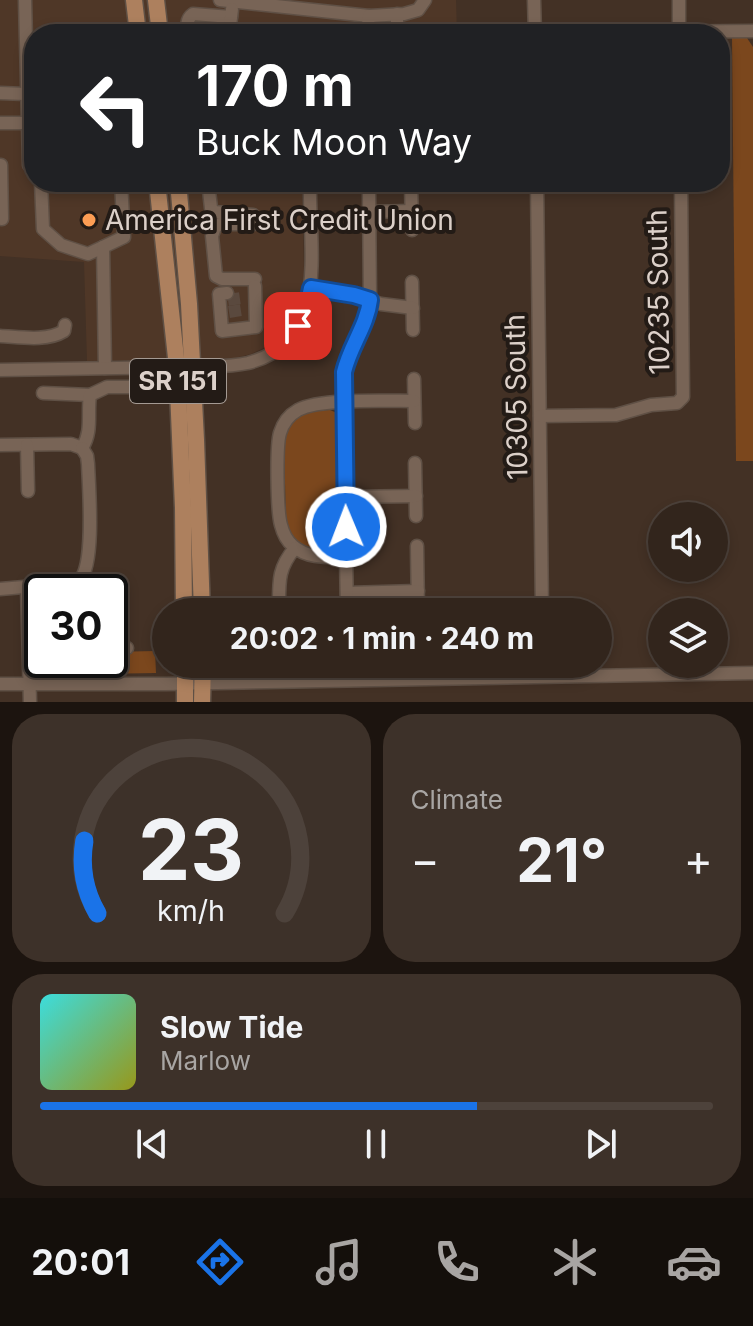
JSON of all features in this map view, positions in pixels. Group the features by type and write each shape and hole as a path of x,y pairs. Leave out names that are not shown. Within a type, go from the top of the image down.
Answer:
{"main road":[{"path":"134,0 137,24"},
{"path":"156,0 159,24"},
{"name":"SR 151","path":"159,192 185,367 201,598"},
{"name":"SR 151","path":"179,192 186,255 184,598"},
{"path":"185,678 185,702"},
{"path":"202,702 203,678"}],"street":[{"path":"25,0 25,24"},
{"path":"227,24 227,1 369,16 418,10 425,0"},
{"path":"534,0 535,24"},
{"path":"679,0 679,24"},
{"path":"188,24 193,14 225,16"},
{"path":"397,14 397,24"},
{"path":"368,24 369,16"},
{"path":"730,32 753,31"},
{"path":"0,93 24,94"},
{"path":"0,123 24,123"},
{"path":"2,219 0,164 24,165"},
{"path":"41,192 43,229 61,245 88,254 124,237 122,192"},
{"path":"209,192 214,212 254,219 220,224 215,227 212,236 216,276 239,300"},
{"path":"0,370 248,363 276,350 298,326 307,307 311,288 310,192"},
{"path":"347,598 343,382 347,361 365,321 370,300 369,192"},
{"path":"411,192 412,230"},
{"name":"10305 South","path":"537,192 542,598"},
{"name":"10235 South","path":"540,416 616,415 681,400 684,393 681,192"},
{"path":"369,212 412,211"},
{"path":"103,247 105,368"},
{"path":"412,282 413,330"},
{"path":"311,288 413,308"},
{"path":"0,336 58,335 64,331 65,325"},
{"path":"414,379 415,423"},
{"path":"43,393 90,395 107,387 129,387"},
{"path":"82,448 88,440 90,395"},
{"path":"346,557 316,557 295,548 284,535 279,518 280,432 286,421 300,409 311,405 414,401"},
{"path":"0,445 71,444 82,448 88,464 90,534 86,574"},
{"path":"27,445 28,491"},
{"path":"415,463 416,516"},
{"path":"345,497 416,496"},
{"path":"417,546 418,598"},
{"path":"279,598 279,575 295,548"},
{"path":"0,589 24,587"},
{"path":"347,593 418,591"},
{"path":"612,671 753,673"},
{"path":"29,678 30,702"},
{"path":"0,684 370,678"}],"shaded area":[{"path":"0,0 456,0 457,24 24,24 24,192 302,192 302,299 291,323 268,346 235,358 87,361 84,262 0,256"},
{"path":"732,36 747,38 753,47 753,461 736,461"},
{"path":"330,410 337,413 339,543 331,549 316,550 306,548 295,540 286,524 284,442 289,425 299,416 311,411"},
{"path":"152,651 152,673 128,673 128,652"}],"tunnel":[{"path":"228,300 242,298"},
{"path":"229,312 242,310"}],"place":[{"name":"America First Credit Union","path":"89,220"}],"route":[{"path":"298,326 311,288 370,300 368,314 350,351 344,372 346,527"}]}
